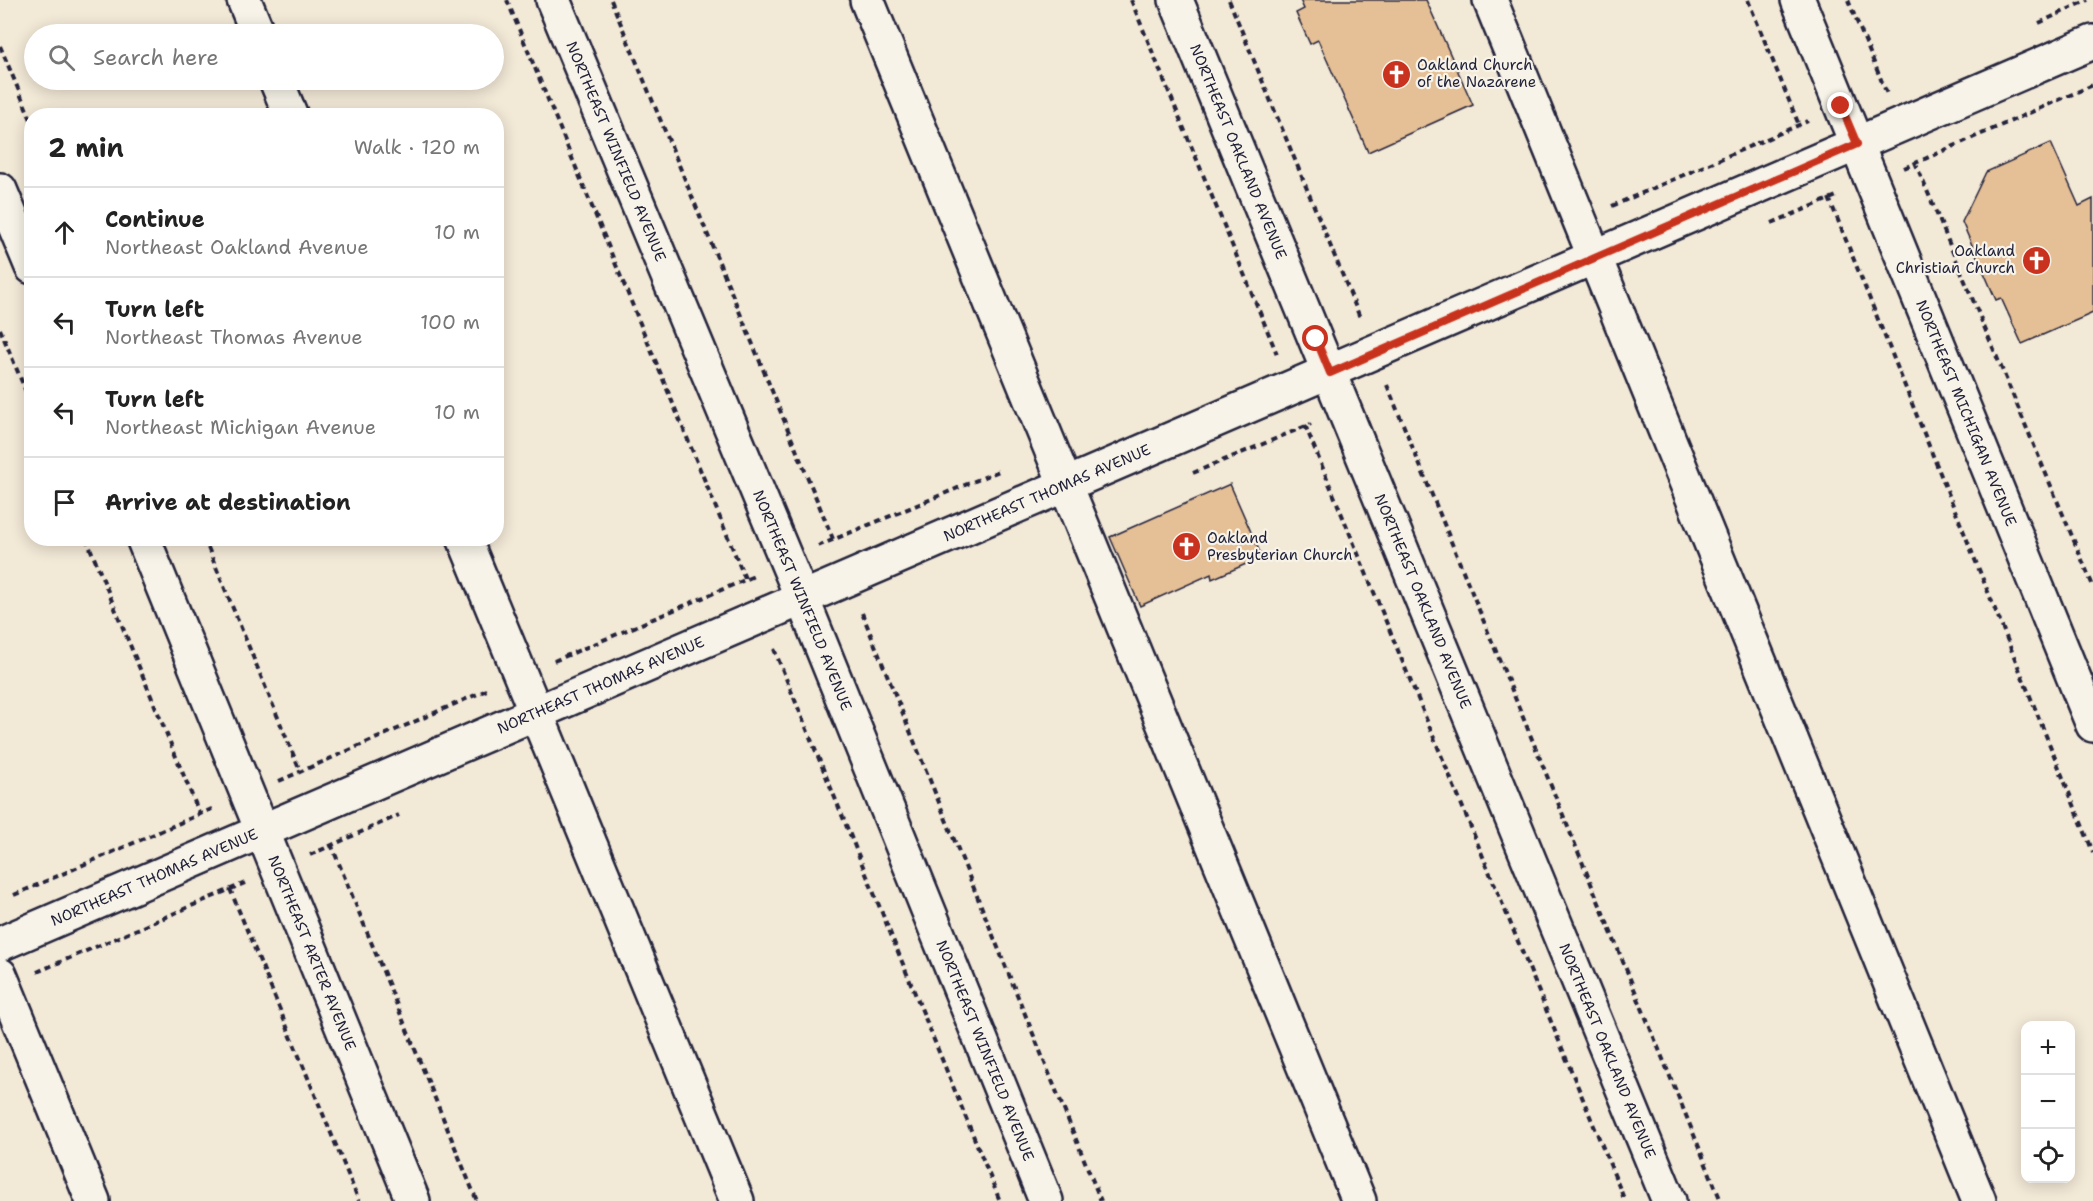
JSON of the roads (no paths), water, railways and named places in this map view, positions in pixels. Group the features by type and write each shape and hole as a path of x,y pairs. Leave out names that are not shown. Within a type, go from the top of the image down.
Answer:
{"street":[{"path":"243,0 254,24"},
{"name":"NORTHEAST WINFIELD AVENUE","path":"553,0 801,598 1046,1201"},
{"path":"867,0 1359,1201"},
{"name":"NORTHEAST OAKLAND AVENUE","path":"1176,0 1669,1201"},
{"path":"1490,0 1978,1201"},
{"name":"NORTHEAST MICHIGAN AVENUE","path":"1798,0 2093,725"},
{"name":"NORTHEAST THOMAS AVENUE","path":"0,944 535,711 1375,354 2093,42"},
{"path":"280,90 288,108"},
{"path":"0,190 24,248"},
{"name":"NORTHEAST ARTER AVENUE","path":"146,546 413,1201"},
{"path":"467,546 737,1201"},
{"path":"0,975 93,1201"}],"place":[{"name":"Oakland Church of the Nazarene","path":"1396,74"},
{"name":"Oakland Christian Church","path":"2036,260"},
{"name":"Oakland Presbyterian Church","path":"1186,547"}]}
